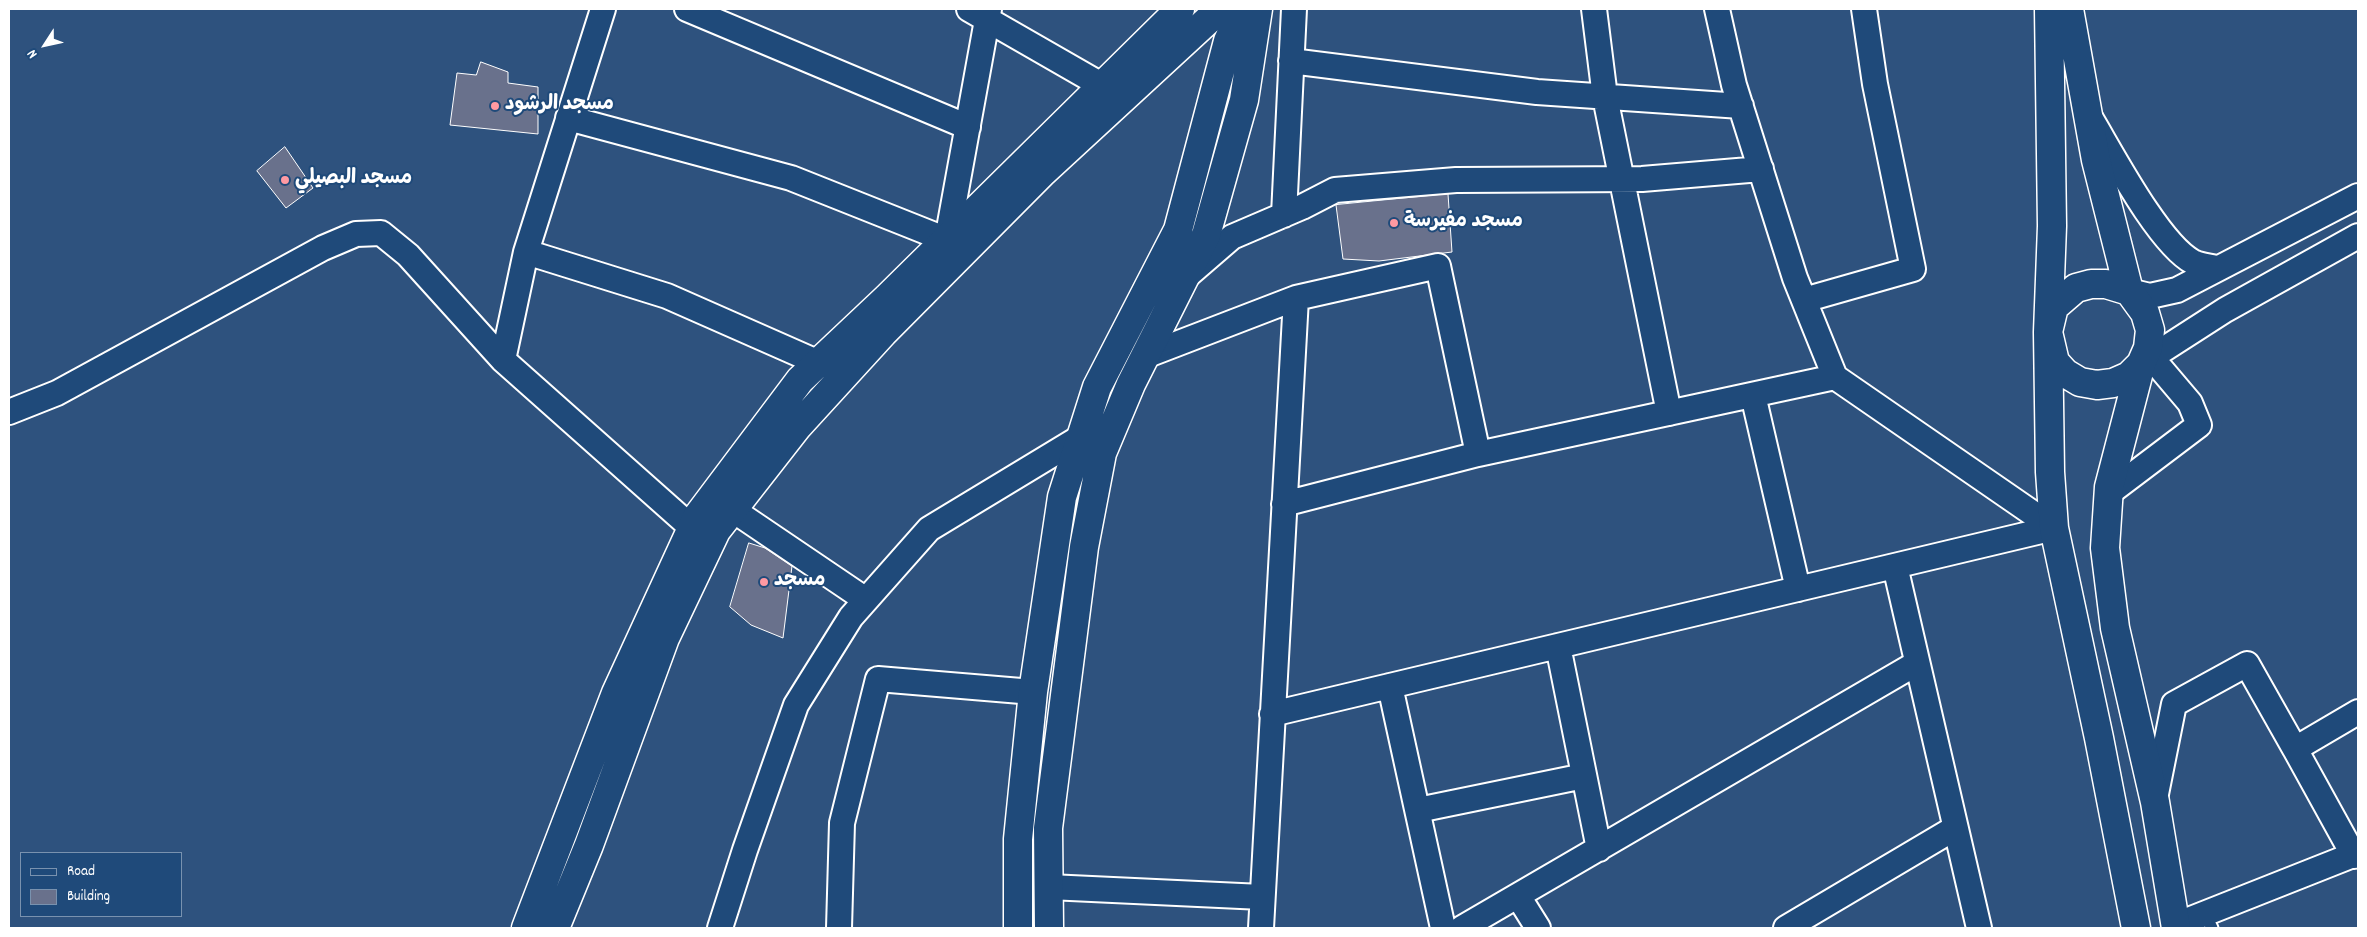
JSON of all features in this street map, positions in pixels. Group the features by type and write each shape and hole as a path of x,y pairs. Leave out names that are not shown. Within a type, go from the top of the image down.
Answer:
{"street":[{"path":"503,360 526,252 603,9"},
{"path":"686,9 968,127"},
{"path":"526,928 616,693 697,517 794,388 947,240 1180,9"},
{"path":"555,928 589,844 665,638 716,531 798,426 883,333 1043,172 1220,9"},
{"path":"1018,928 1018,838 1033,692 1062,497 1097,387 1178,230 1228,41 1243,9"},
{"path":"1050,928 1048,828 1084,547 1102,453 1145,356 1206,236 1244,100 1258,9"},
{"path":"1284,215 1294,9"},
{"path":"1594,9 1605,96 1669,413"},
{"path":"1717,9 1741,106 1761,169 1804,300 1835,377 2054,528"},
{"path":"1804,300 1913,269 1875,84 1864,9"},
{"path":"2049,9 2052,263 2048,332 2050,472 2054,528 2099,738 2136,928"},
{"path":"2069,9 2096,160 2129,291 2145,313 2150,330 2146,360 2109,493 2105,548 2115,628 2154,802 2176,927 2208,921 2356,854 2247,664 2174,704 2154,802"},
{"path":"947,240 968,127 982,12 1103,86"},
{"path":"1291,61 1537,92 1741,106"},
{"path":"2088,113 2138,198 2168,239 2192,262 2216,268"},
{"path":"568,118 791,178 947,240"},
{"path":"1186,276 1232,237 1284,215 1335,190 1456,180 1622,179 1761,169"},
{"path":"2358,196 2216,268 2177,290 2150,296 2106,284 2091,284 2076,288 2054,307 2048,332 2055,362 2065,373 2080,382 2097,385 2113,383 2129,376 2146,360 2225,310 2358,236"},
{"path":"9,412 57,393 323,248 356,234 381,233 408,255 503,360 692,528"},
{"path":"526,252 667,296 818,363"},
{"path":"1145,356 1296,298 1438,266 1478,454"},
{"path":"1261,928 1296,298"},
{"path":"2109,493 2199,425 2190,403 2146,360"},
{"path":"1284,504 1478,454 1835,377"},
{"path":"1753,395 1798,589"},
{"path":"720,928 796,705 851,617 929,529 1081,438"},
{"path":"733,510 866,600"},
{"path":"1272,714 2054,528"},
{"path":"1895,566 1979,928"},
{"path":"1558,646 1598,849"},
{"path":"1462,928 1917,663"},
{"path":"838,928 842,823 878,679 1033,692"},
{"path":"1390,686 1443,928"},
{"path":"2296,749 2358,712"},
{"path":"1418,810 1584,776"},
{"path":"1786,928 1956,828"},
{"path":"1049,887 1262,897"},
{"path":"1518,896 1538,928"}],"building":[{"name":"مسجد الرشود","path":"481,62 508,72 508,83 538,87 538,134 450,125 457,73 476,75"},
{"name":"مسجد البصيلي","path":"285,147 313,188 286,208 257,171"},
{"name":"مسجد مفيرسة","path":"1448,194 1452,252 1379,261 1343,259 1336,205"},
{"name":"مسجد","path":"749,543 765,548 792,566 783,638 751,625 730,607"}],"place":[{"name":"مسجد الرشود","path":"495,106"},
{"name":"مسجد البصيلي","path":"285,180"},
{"name":"مسجد مفيرسة","path":"1394,223"},
{"name":"مسجد","path":"764,582"}]}
